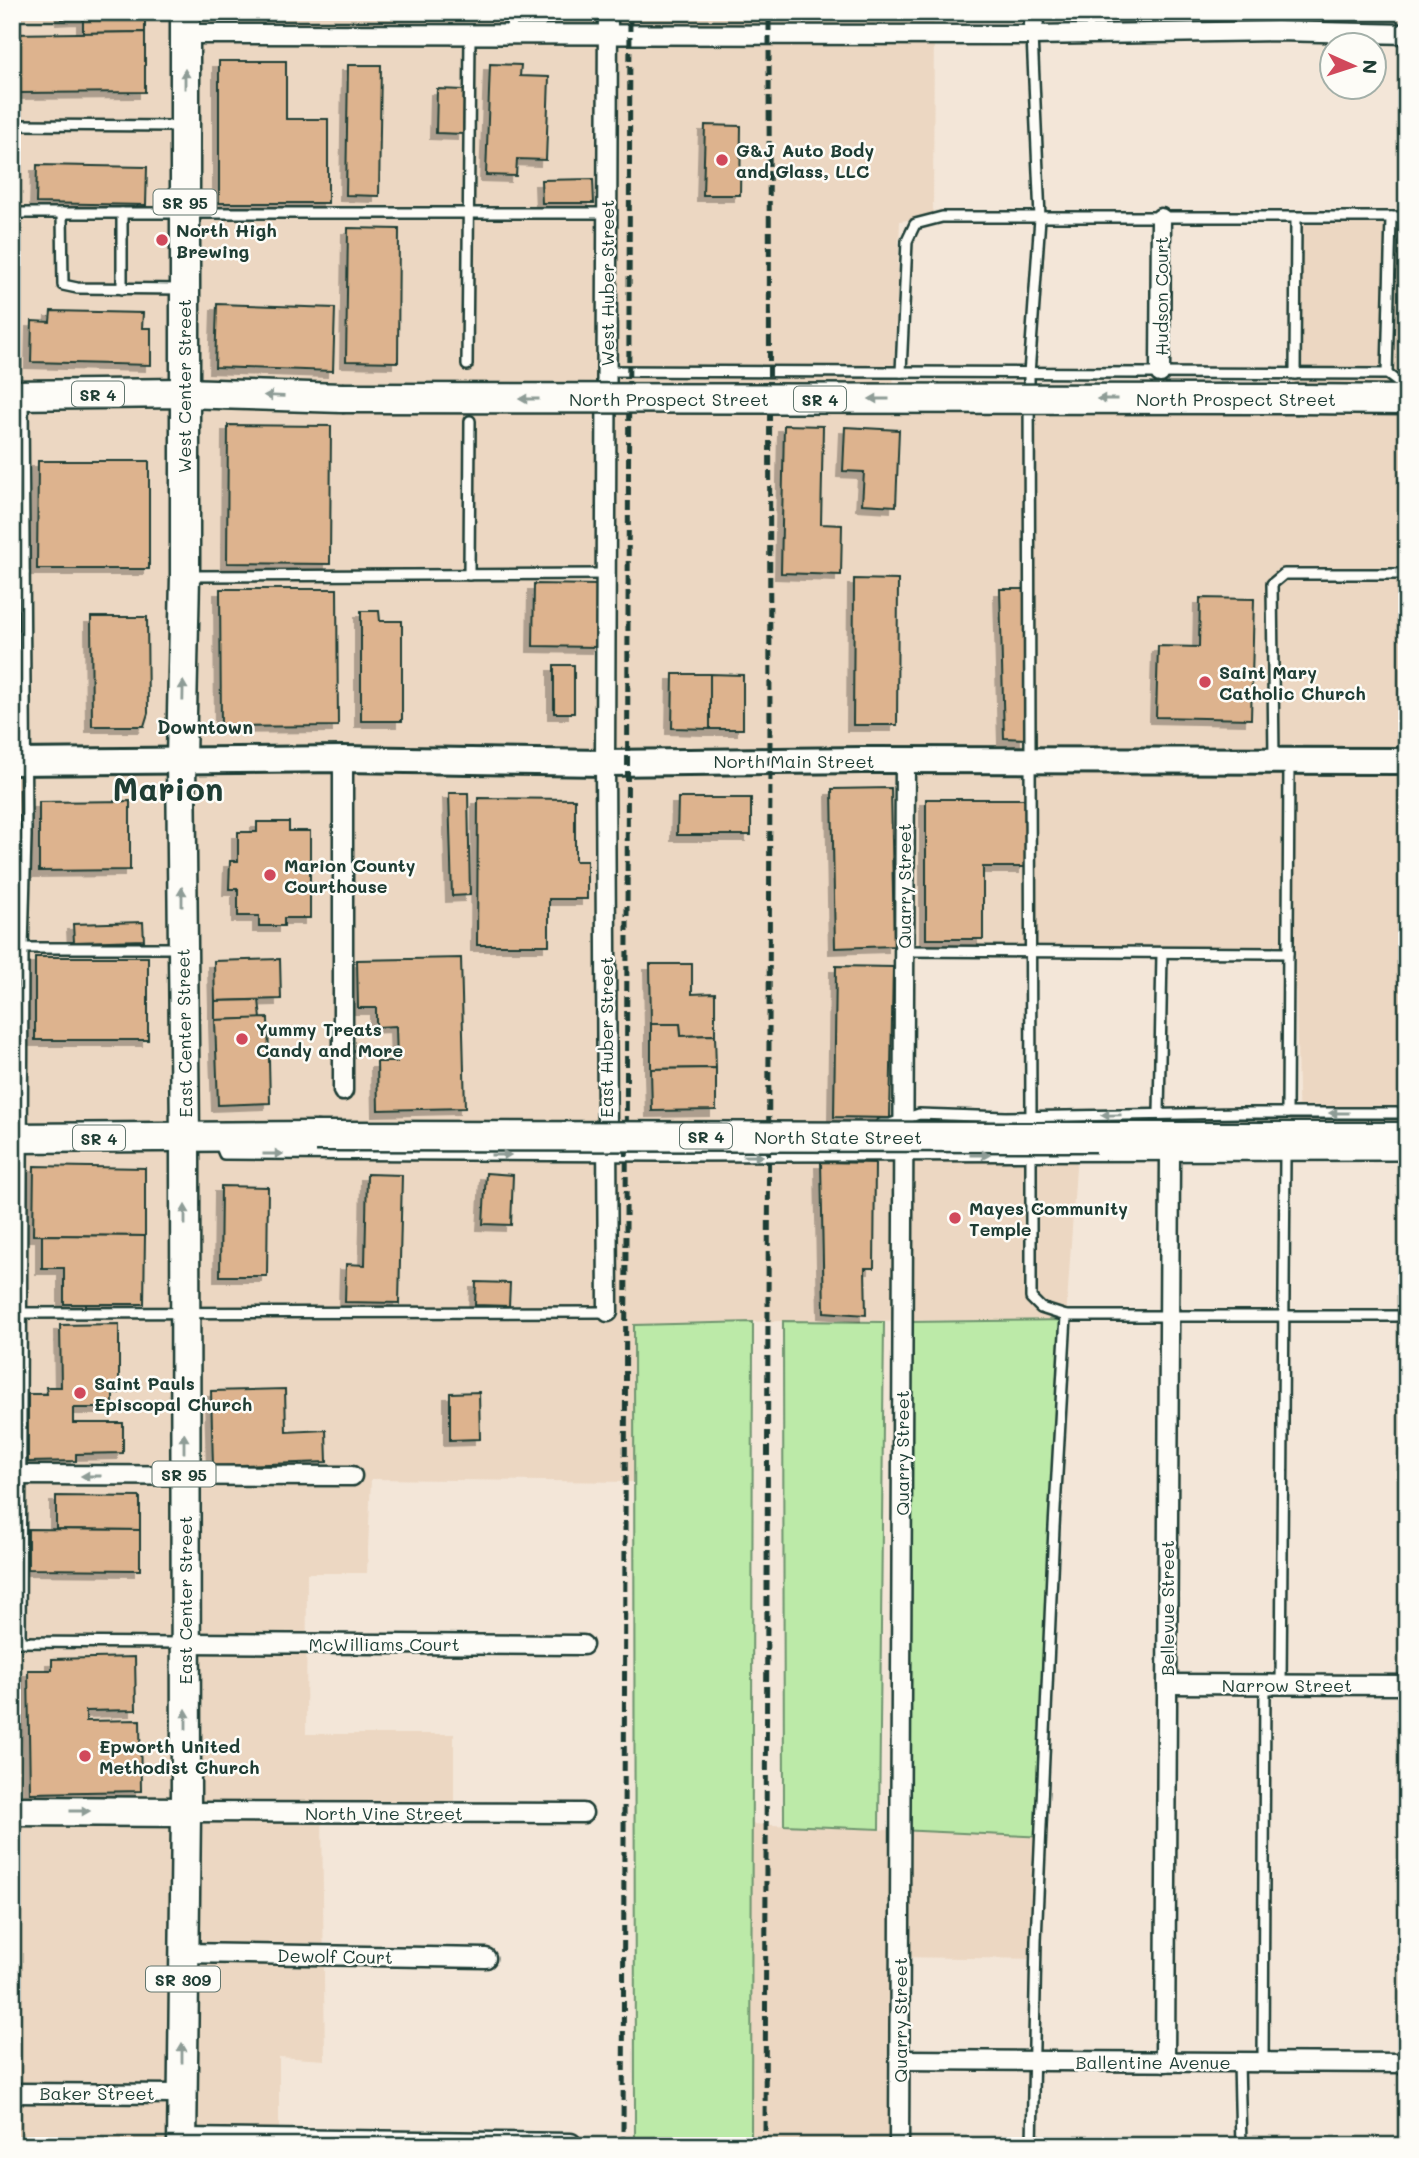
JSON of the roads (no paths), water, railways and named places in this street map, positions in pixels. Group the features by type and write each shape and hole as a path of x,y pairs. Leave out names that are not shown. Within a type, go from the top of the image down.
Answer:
{"main road":[{"name":"West Center Street","path":"181,759 185,576 185,23"},
{"name":"North Prospect Street","path":"183,393 342,398 1296,387 1407,400"},
{"name":"SR 4","path":"18,395 183,393"},
{"name":"East Center Street","path":"181,759 186,1137 186,1812 182,2142"},
{"name":"North State Street","path":"186,1137 219,1131 316,1136 1407,1137"},
{"name":"SR 4","path":"18,1138 186,1137"},
{"path":"12,1811 186,1812"}],"street":[{"name":"West Huber Street","path":"605,763 608,12"},
{"path":"1032,36 1035,12"},
{"path":"1277,31 1278,12"},
{"path":"185,23 470,35 1032,36 1277,31 1407,34"},
{"name":"Hudson Court","path":"1160,373 1161,218"},
{"name":"North Main Street","path":"19,762 181,759 605,763 905,760 1407,761"},
{"path":"343,759 343,1091"},
{"name":"Quarry Street","path":"899,2146 905,760"},
{"name":"East Huber Street","path":"605,763 608,1312"},
{"name":"Bellevue Street","path":"1165,2062 1170,1155"},
{"path":"16,1475 352,1476"},
{"name":"McWilliams Court","path":"185,1643 583,1645"},
{"name":"Narrow Street","path":"1167,1684 1407,1685"},
{"name":"North Vine Street","path":"186,1812 583,1813"},
{"name":"Dewolf Court","path":"183,1953 486,1958"},
{"name":"Ballentine Avenue","path":"900,2060 1407,2063"},
{"name":"Baker Street","path":"12,2093 182,2094"},
{"path":"182,2142 571,2143"}],"lane":[{"path":"511,35 512,12"},
{"path":"467,365 470,35"},
{"path":"1032,36 1040,218 1029,374 1031,1298 1041,1308 1066,1316 1407,1317"},
{"path":"12,125 185,126"},
{"path":"12,213 607,213"},
{"path":"62,213 63,285 77,288 184,289"},
{"path":"122,213 122,289"},
{"path":"901,372 907,241 915,224 942,217 1407,217"},
{"path":"1387,374 1391,217"},
{"path":"1296,218 1296,387"},
{"path":"607,371 1160,373 1296,387 1387,374 1407,389"},
{"path":"18,395 24,573 19,762 26,836 18,1138 16,1642 185,1643"},
{"path":"469,575 470,421"},
{"path":"12,573 24,573"},
{"path":"185,576 606,574"},
{"path":"1287,1113 1288,953 1272,584 1284,574 1407,574"},
{"path":"12,948 182,948"},
{"path":"904,951 1288,953"},
{"path":"1159,1114 1162,953"},
{"path":"877,1124 890,1124 919,1114 1031,1116 1407,1113"},
{"path":"566,1126 674,1126"},
{"path":"219,1131 224,1154 1407,1155"},
{"path":"1263,2062 1285,1155"},
{"path":"17,1313 608,1312"},
{"path":"1032,2146 1036,1941 1066,1316"},
{"path":"1238,2062 1241,2146"}],"railway":[{"path":"623,2146 630,12"},
{"path":"765,2146 770,762 769,12"}],"place":[{"name":"G&J Auto Body and Glass, LLC","path":"722,160"},
{"name":"North High Brewing","path":"162,240"},
{"name":"Saint Mary Catholic Church","path":"1205,682"},
{"name":"Marion County Courthouse","path":"270,875"},
{"name":"Yummy Treats Candy and More","path":"242,1039"},
{"name":"Mayes Community Temple","path":"955,1218"},
{"name":"Saint Pauls Episcopal Church","path":"80,1393"},
{"name":"Epworth United Methodist Church","path":"85,1756"}],"district":[{"name":"Downtown","path":"205,726"},
{"name":"Marion","path":"168,788"}]}
